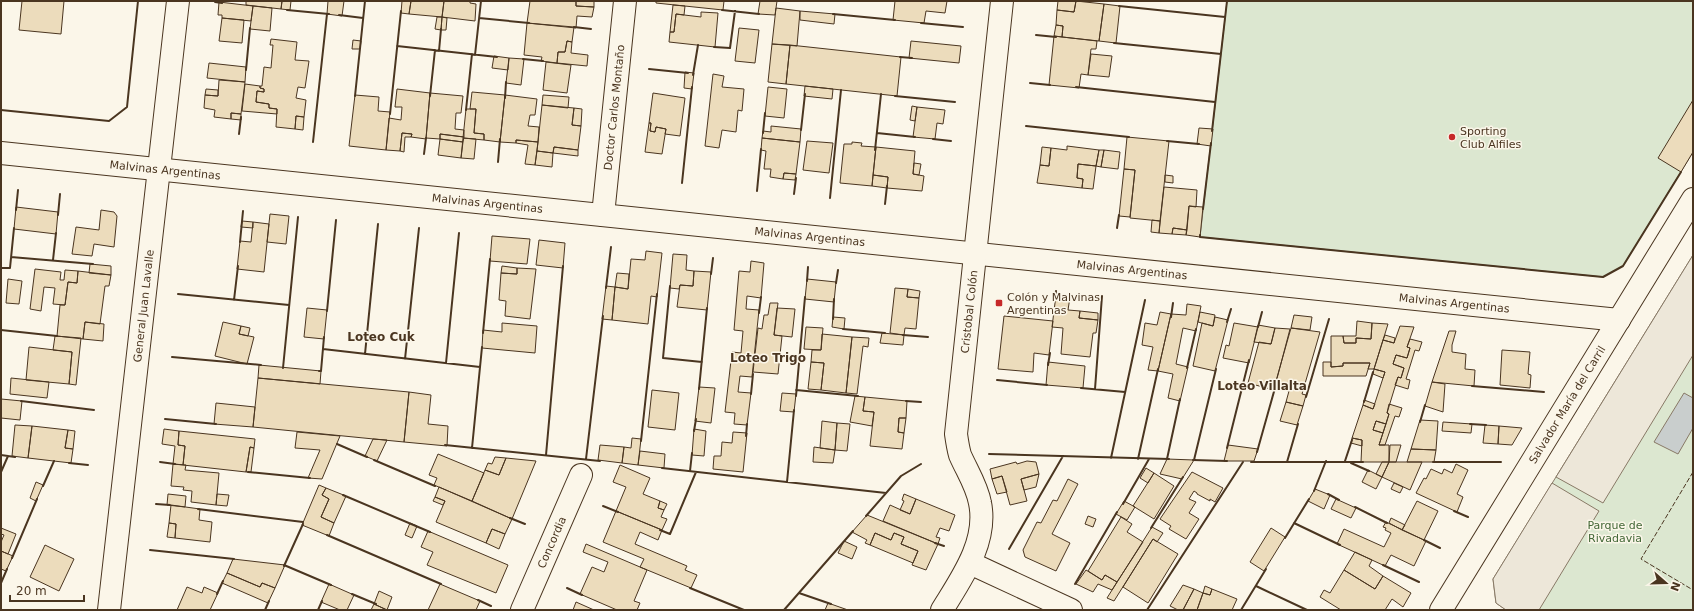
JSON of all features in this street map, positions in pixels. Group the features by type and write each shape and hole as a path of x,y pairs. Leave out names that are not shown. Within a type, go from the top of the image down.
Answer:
{"street":[{"name":"General Juan Lavalle","path":"109,610 178,1"},
{"name":"Doctor Carlos Montaño","path":"603,215 625,1"},
{"name":"Cristobal Colón","path":"942,610 970,564 981,528 981,504 975,486 960,454 956,434 974,253 1002,1"},
{"name":"Malvinas Argentinas","path":"1,153 1619,320"},
{"name":"Salvador María del Carril","path":"1441,610 1693,199"},
{"name":"Concordia","path":"522,610 581,475"},
{"path":"970,564 1071,610"}],"green space":[{"name":"Sporting Club Alfiles","path":"1227,1 1693,1 1693,152 1623,266 1603,277 1200,237"},
{"name":"Parque de Rivadavia","path":"1693,255 1693,610 1506,610 1496,603 1493,579"}],"shaded area":[{"path":"1693,255 1693,355 1603,503 1556,477"},
{"path":"1684,393 1693,398 1693,428 1678,454 1654,442"},
{"path":"1552,483 1599,511 1539,610 1506,610 1496,603 1493,579"}],"building":[{"path":"22,1 64,1 61,34 19,30"},
{"path":"246,1 282,1 281,9 246,5"},
{"path":"282,1 291,1 290,10 281,9"},
{"path":"328,1 344,1 342,16 327,14"},
{"path":"402,1 411,1 409,14 401,13"},
{"path":"411,1 444,1 442,17 409,14"},
{"path":"444,1 470,1 470,3 476,4 475,21 442,17"},
{"path":"530,1 576,1 576,6 594,7 592,17 577,16 576,28 527,23"},
{"path":"576,1 594,1 594,7 576,6"},
{"path":"656,1 724,1 723,10 656,3"},
{"path":"760,1 777,1 775,15 758,14"},
{"path":"895,1 947,1 945,13 926,11 924,23 893,20"},
{"path":"1058,1 1076,1 1074,12 1057,10"},
{"path":"1076,1 1104,4 1099,41 1062,37 1063,26 1056,25 1057,10 1074,12"},
{"path":"219,2 253,6 251,21 222,18 222,15 218,15"},
{"path":"1104,4 1120,6 1116,43 1099,41"},
{"path":"673,5 685,6 684,15 676,14 674,32 670,32"},
{"path":"253,6 272,8 270,31 250,29"},
{"path":"776,8 800,11 797,46 772,44"},
{"path":"800,11 835,14 834,24 800,20"},
{"path":"701,12 718,13 715,47 669,42 670,32 674,32 676,14 701,17"},
{"path":"437,17 442,17 441,30 435,29"},
{"path":"442,17 447,18 446,30 441,30"},
{"path":"222,18 244,20 242,43 219,41"},
{"path":"527,23 574,27 572,42 567,41 565,52 558,52 557,63 541,61 542,57 524,55"},
{"path":"1056,25 1063,26 1062,37 1054,36"},
{"path":"739,28 759,30 755,63 735,61"},
{"path":"1054,36 1097,41 1096,49 1091,49 1088,75 1081,74 1079,88 1049,85"},
{"path":"271,39 297,42 295,60 309,61 305,88 298,87 296,98 306,100 304,117 296,116 295,129 276,127 277,109 269,108 269,104 256,102 257,91 264,92 264,89 260,88 260,86 262,86 264,67 271,68 273,45 270,45"},
{"path":"353,40 361,41 360,49 352,49"},
{"path":"567,41 572,42 571,53 588,55 587,66 557,63 558,52 565,52"},
{"path":"911,41 961,46 959,63 909,58"},
{"path":"772,44 790,45 786,84 768,82"},
{"path":"790,45 901,57 897,96 786,84"},
{"path":"1091,54 1112,56 1109,77 1088,75"},
{"path":"494,56 509,58 508,70 492,68"},
{"path":"509,58 524,59 521,85 506,83"},
{"path":"546,62 571,65 567,93 543,90"},
{"path":"209,63 246,67 245,82 207,78"},
{"path":"685,72 694,73 692,89 684,88"},
{"path":"713,74 724,76 722,87 744,89 742,111 738,110 736,132 722,130 719,148 705,146"},
{"path":"219,80 245,82 241,114 231,113 231,119 214,117 215,110 204,108 205,95 218,96"},
{"path":"245,84 260,86 260,88 264,89 264,92 257,91 256,102 269,104 269,108 277,109 277,114 242,111"},
{"path":"805,86 833,89 832,99 804,96"},
{"path":"768,87 787,89 784,118 765,116"},
{"path":"206,89 218,90 218,96 205,95"},
{"path":"397,89 430,93 426,139 411,137 412,134 402,133 400,151 386,150 389,118 401,120 402,107 395,107"},
{"path":"472,92 505,95 500,142 484,140 484,134 474,133 476,109 470,109"},
{"path":"430,93 463,96 461,113 456,113 455,129 464,130 464,137 440,134 440,139 426,138"},
{"path":"653,93 685,98 680,136 665,134 666,129 656,127 655,132 650,131 651,123 649,123"},
{"path":"355,95 379,97 378,111 390,112 386,150 349,146"},
{"path":"505,95 537,99 535,115 530,115 528,126 539,127 538,142 516,140 516,143 500,142"},
{"path":"543,95 569,97 568,108 542,105"},
{"path":"1693,100 1693,152 1681,172 1658,158"},
{"path":"542,105 574,108 572,125 581,126 578,150 554,147 553,153 537,151"},
{"path":"912,106 917,107 915,121 910,120"},
{"path":"917,107 945,110 943,124 937,123 935,139 913,137"},
{"path":"574,108 582,109 581,126 572,125"},
{"path":"466,109 476,109 474,133 484,134 484,140 463,138"},
{"path":"231,113 241,114 241,120 231,119"},
{"path":"296,116 304,117 303,130 295,129"},
{"path":"649,123 651,123 650,131 655,132 656,127 666,129 662,154 645,152"},
{"path":"771,126 801,129 800,142 762,138 763,131 771,132"},
{"path":"1199,128 1213,129 1211,146 1197,144"},
{"path":"402,133 412,134 411,137 405,137 404,152 400,151"},
{"path":"440,134 464,137 463,142 440,139"},
{"path":"1127,137 1169,141 1160,221 1130,218 1135,170 1124,169"},
{"path":"463,138 476,139 474,159 461,158"},
{"path":"762,138 800,142 796,174 784,173 783,179 770,177 771,169 764,169 766,151 761,150"},
{"path":"440,139 463,142 461,158 438,155"},
{"path":"516,140 538,142 535,165 525,164 528,145 516,143"},
{"path":"807,141 833,143 829,173 803,170"},
{"path":"852,142 862,143 861,146 876,147 872,186 840,183 844,144 852,144"},
{"path":"1067,146 1099,150 1096,166 1078,164 1077,178 1083,179 1082,188 1037,183 1040,165 1049,166 1051,148 1067,150"},
{"path":"554,147 578,150 578,156 553,153"},
{"path":"876,147 915,151 913,174 924,176 922,191 887,188 888,177 873,175"},
{"path":"1042,147 1051,148 1049,166 1040,165"},
{"path":"1099,150 1104,150 1101,167 1096,166"},
{"path":"1104,150 1120,152 1118,169 1101,167"},
{"path":"537,151 553,153 552,167 535,165"},
{"path":"914,163 921,164 919,175 913,174"},
{"path":"1078,164 1096,166 1093,189 1082,188 1083,179 1077,178"},
{"path":"1124,169 1135,170 1130,217 1119,216"},
{"path":"784,173 796,174 795,180 783,179"},
{"path":"873,175 888,177 887,188 872,186"},
{"path":"1165,175 1173,176 1173,183 1165,182"},
{"path":"1164,187 1197,190 1196,207 1189,206 1187,230 1173,228 1172,234 1159,233"},
{"path":"1189,206 1203,207 1200,237 1186,235"},
{"path":"16,207 58,212 56,234 14,229"},
{"path":"101,210 114,212 117,216 114,247 94,244 92,256 72,254 76,227 99,230"},
{"path":"270,214 289,216 286,244 267,242"},
{"path":"1152,220 1160,221 1159,233 1151,232"},
{"path":"242,221 253,222 253,228 241,227"},
{"path":"253,222 269,224 264,272 237,269 240,241 251,242"},
{"path":"1173,228 1187,230 1186,235 1172,234"},
{"path":"492,236 530,239 527,264 490,261"},
{"path":"539,240 565,243 563,268 536,265"},
{"path":"646,251 662,253 657,297 651,296 648,324 612,320 615,287 628,289 631,259 645,260"},
{"path":"673,254 687,255 686,270 694,271 693,286 680,285 679,289 670,288"},
{"path":"751,261 764,263 761,298 747,296 746,309 759,310 752,377 740,376 738,392 751,393 747,425 734,424 735,413 725,412 732,352 741,353 743,331 734,330 739,271 750,272"},
{"path":"90,264 111,266 111,275 89,273"},
{"path":"502,266 517,268 517,274 501,273"},
{"path":"517,268 536,269 530,319 505,316 506,301 499,300 501,273 517,274"},
{"path":"35,269 61,272 60,280 64,280 65,270 78,271 77,283 68,282 65,305 53,304 55,288 44,287 41,311 30,309"},
{"path":"78,271 111,275 109,286 105,286 100,324 85,322 83,339 57,336 60,305 65,305 68,282 77,283"},
{"path":"694,271 711,272 707,310 677,307 680,285 693,286"},
{"path":"617,273 629,274 628,289 615,287"},
{"path":"8,279 22,281 19,304 6,303"},
{"path":"807,279 836,282 834,302 805,299"},
{"path":"606,286 615,287 612,320 602,319"},
{"path":"895,288 908,289 907,297 919,298 916,329 905,328 904,335 890,333"},
{"path":"908,289 920,291 919,298 907,297"},
{"path":"1056,295 1070,297 1068,310 1080,311 1079,318 1098,320 1096,333 1093,333 1090,357 1061,354 1063,328 1052,327"},
{"path":"770,303 778,303 774,335 782,336 778,374 753,372 758,328 762,329 764,315 768,315"},
{"path":"1187,304 1201,306 1196,331 1183,328 1176,364 1188,367 1180,401 1168,398 1173,374 1158,371 1171,314 1186,315"},
{"path":"307,308 327,310 324,339 304,337"},
{"path":"777,308 795,309 792,337 774,335"},
{"path":"1080,311 1098,313 1098,320 1079,318"},
{"path":"1160,312 1171,314 1158,371 1148,370 1153,347 1142,345 1145,323 1157,325"},
{"path":"1200,312 1215,315 1213,326 1198,322"},
{"path":"1294,315 1312,317 1310,330 1291,328"},
{"path":"1004,316 1053,321 1049,355 1034,353 1033,372 998,369"},
{"path":"833,317 845,318 844,329 832,327"},
{"path":"1215,317 1228,320 1215,371 1193,366 1202,323 1213,326"},
{"path":"1357,321 1372,323 1371,339 1356,338 1356,343 1344,343 1343,336 1356,336"},
{"path":"85,322 104,324 103,341 83,339"},
{"path":"223,322 241,326 239,334 254,337 247,364 215,356"},
{"path":"502,323 537,326 535,353 482,348 483,330 502,332"},
{"path":"1234,323 1258,327 1249,363 1223,358 1226,345 1229,346"},
{"path":"1372,323 1388,324 1374,369 1368,369 1370,363 1343,363 1343,366 1331,367 1331,336 1343,336 1344,343 1356,343 1356,338 1371,339"},
{"path":"1258,325 1275,328 1271,344 1254,342"},
{"path":"241,326 250,328 248,336 239,334"},
{"path":"1400,326 1414,327 1407,347 1410,348 1407,358 1396,355 1393,364 1404,368 1401,378 1398,377 1387,413 1389,414 1386,424 1376,421 1373,430 1383,433 1379,445 1389,445 1389,462 1361,462 1362,440 1352,438 1363,405 1373,409 1385,372 1374,369 1383,340 1394,343"},
{"path":"806,327 823,328 821,350 804,349"},
{"path":"1275,328 1290,329 1274,390 1248,383 1259,342 1271,344"},
{"path":"1291,328 1320,332 1302,394 1306,395 1303,406 1286,402 1289,391 1274,388"},
{"path":"1449,331 1456,331 1452,345 1452,352 1466,354 1465,369 1475,370 1474,386 1432,382"},
{"path":"882,333 904,335 903,345 880,343"},
{"path":"822,334 852,337 846,393 821,390 824,363 811,362 812,350 821,350"},
{"path":"1385,335 1395,338 1394,343 1383,340"},
{"path":"55,336 81,338 76,385 69,384 72,352 53,350"},
{"path":"852,337 869,338 868,347 863,346 857,394 846,393"},
{"path":"1410,339 1422,342 1419,351 1415,350 1406,379 1410,380 1408,389 1395,385 1398,377 1401,378 1404,368 1393,364 1396,355 1407,358 1410,348 1407,347"},
{"path":"29,347 72,352 69,384 26,380"},
{"path":"1502,350 1530,352 1528,374 1531,375 1530,388 1500,385"},
{"path":"811,362 824,363 821,390 808,389"},
{"path":"1048,362 1085,366 1083,388 1046,385"},
{"path":"1323,362 1331,362 1331,367 1343,366 1343,363 1370,363 1366,376 1323,376"},
{"path":"259,365 321,371 320,384 258,378"},
{"path":"1374,369 1385,372 1383,378 1373,374"},
{"path":"11,378 49,382 47,398 10,394"},
{"path":"258,378 409,392 404,442 253,427"},
{"path":"1432,382 1445,384 1443,412 1425,406"},
{"path":"699,387 715,388 711,423 695,421"},
{"path":"652,390 679,393 675,430 648,427"},
{"path":"409,392 431,395 428,424 448,426 447,446 404,442"},
{"path":"782,393 796,394 794,412 780,411"},
{"path":"855,396 865,397 863,411 874,412 872,426 850,422"},
{"path":"865,397 907,401 906,418 899,418 898,432 904,433 902,449 870,446 874,412 863,411"},
{"path":"1,399 22,401 20,420 1,418"},
{"path":"1364,400 1375,404 1373,409 1363,405"},
{"path":"1286,402 1303,406 1297,425 1280,421"},
{"path":"216,403 255,407 253,427 214,424"},
{"path":"1389,404 1402,408 1399,417 1395,416 1385,445 1379,445 1389,414 1387,413"},
{"path":"899,418 906,418 904,433 898,432"},
{"path":"1420,420 1438,421 1436,450 1411,449"},
{"path":"822,421 837,423 835,450 820,448"},
{"path":"1376,421 1386,424 1383,433 1373,430"},
{"path":"1443,422 1472,424 1471,433 1442,431"},
{"path":"837,423 850,424 847,451 835,450"},
{"path":"15,425 32,426 28,458 12,456"},
{"path":"1485,425 1499,426 1498,444 1483,443"},
{"path":"32,426 68,430 65,448 73,449 71,463 28,458"},
{"path":"1499,426 1522,428 1512,445 1498,444"},
{"path":"164,429 179,431 178,445 185,446 183,465 173,464 175,446 162,444"},
{"path":"694,429 706,431 704,456 692,455"},
{"path":"68,430 75,431 73,449 65,448"},
{"path":"179,431 255,439 254,448 250,447 246,472 183,465 185,446 178,445"},
{"path":"297,432 340,436 322,479 308,478 320,450 295,448"},
{"path":"733,432 747,433 743,472 713,469 714,456 721,456 722,442 732,443"},
{"path":"632,438 641,439 638,465 622,463 624,447 631,448"},
{"path":"1352,438 1362,440 1362,446 1351,443"},
{"path":"373,439 387,440 377,461 365,456"},
{"path":"600,445 624,447 622,463 598,460"},
{"path":"1228,445 1258,449 1254,461 1224,461"},
{"path":"1390,445 1401,445 1396,462 1389,462"},
{"path":"250,447 254,448 251,472 246,472"},
{"path":"814,447 835,450 833,463 813,462"},
{"path":"1411,449 1436,450 1434,462 1407,462"},
{"path":"640,451 665,454 664,468 638,465"},
{"path":"438,454 484,473 472,501 434,485 437,478 429,475"},
{"path":"495,457 506,458 499,475 485,470 488,463 492,464"},
{"path":"506,458 536,461 512,519 472,501 485,470 499,475"},
{"path":"1167,459 1194,460 1182,479 1160,474"},
{"path":"1027,461 1036,462 1039,474 1021,479 1027,501 1010,505 1002,476 992,479 990,469 1016,462 1017,464"},
{"path":"1382,462 1389,462 1382,477 1376,474"},
{"path":"1389,462 1422,462 1410,490 1382,477"},
{"path":"173,464 186,465 185,470 219,473 216,505 191,502 192,491 183,490 184,487 171,486"},
{"path":"1456,464 1468,470 1457,494 1463,497 1457,512 1416,493 1431,469 1442,474 1444,469 1452,473"},
{"path":"620,465 650,478 643,494 660,501 658,508 664,510 661,517 667,519 662,530 616,511 626,487 613,482"},
{"path":"1146,468 1154,473 1148,483 1140,478"},
{"path":"1368,470 1382,477 1376,489 1362,482"},
{"path":"1192,472 1223,488 1215,502 1210,499 1210,501 1194,491 1189,499 1196,502 1189,513 1199,519 1186,539 1169,529 1171,526 1160,519"},
{"path":"1154,473 1174,486 1154,519 1133,506"},
{"path":"1039,474 1036,487 1024,490 1021,479"},
{"path":"1002,476 1007,492 997,494 992,479"},
{"path":"1068,479 1078,484 1052,534 1070,543 1056,571 1025,557 1023,550 1037,522 1041,523 1053,500 1057,501"},
{"path":"36,482 43,485 36,501 30,498"},
{"path":"1394,483 1403,487 1400,493 1391,489"},
{"path":"319,485 326,488 322,495 329,499 321,517 334,523 329,536 302,525"},
{"path":"439,487 512,519 505,534 492,529 486,543 436,522 445,501 435,497"},
{"path":"326,488 346,496 334,523 321,517 329,499 322,495"},
{"path":"1315,489 1330,495 1324,509 1308,501"},
{"path":"168,494 186,496 185,507 167,505"},
{"path":"217,494 229,495 227,506 216,505"},
{"path":"904,494 916,499 910,514 900,510 904,501 902,500"},
{"path":"435,497 445,501 443,505 433,501"},
{"path":"916,499 955,515 949,531 940,528 936,537 940,538 938,544 883,521 890,505 910,514"},
{"path":"1336,499 1356,508 1351,518 1331,509"},
{"path":"660,501 667,504 664,510 658,508"},
{"path":"1124,501 1135,507 1127,520 1116,514"},
{"path":"1417,501 1438,511 1424,540 1402,530"},
{"path":"171,505 200,509 199,520 212,522 210,542 175,538 176,524 169,523"},
{"path":"616,511 662,530 658,540 640,532 635,544 687,566 685,570 697,575 691,588 640,567 644,559 603,542"},
{"path":"867,515 938,544 926,570 912,565 918,551 901,544 904,537 894,533 891,540 875,533 870,545 865,543 867,540 852,532"},
{"path":"1088,516 1096,519 1093,527 1085,524"},
{"path":"1121,517 1132,524 1127,532 1143,542 1117,582 1105,575 1102,580 1088,571"},
{"path":"1391,518 1405,525 1402,530 1389,523"},
{"path":"1386,522 1426,541 1414,566 1391,555 1385,566 1337,544 1344,529 1384,547 1391,533 1383,527"},
{"path":"169,523 176,524 175,538 167,537"},
{"path":"410,523 417,526 412,538 405,535"},
{"path":"1152,527 1163,533 1157,542 1153,539 1114,601 1107,598"},
{"path":"1,528 16,534 8,554 1,551 1,542 4,535 1,534"},
{"path":"1271,528 1285,537 1264,571 1250,562"},
{"path":"492,529 505,534 499,549 486,543"},
{"path":"428,531 508,565 496,593 427,565 433,552 421,547"},
{"path":"875,533 891,540 894,533 904,537 901,544 918,551 913,563 870,545"},
{"path":"1153,539 1178,554 1148,603 1123,587"},
{"path":"844,541 857,547 852,559 838,553"},
{"path":"586,544 647,570 634,601 640,603 637,610 617,610 580,594 592,567 604,572 608,562 583,552"},
{"path":"45,545 74,559 59,591 30,577"},
{"path":"1,551 13,556 6,571 1,569"},
{"path":"1355,552 1372,560 1369,566 1383,576 1375,589 1344,570"},
{"path":"233,559 285,565 275,588 262,583 260,587 227,573"},
{"path":"1086,570 1102,580 1105,575 1117,582 1112,590 1098,584 1093,592 1076,584"},
{"path":"1344,570 1375,589 1383,576 1411,593 1403,607 1392,599 1385,610 1341,610 1320,597 1324,590 1330,593"},
{"path":"227,573 260,587 262,583 275,588 268,603 222,583"},
{"path":"329,584 354,595 347,610 340,610 321,602"},
{"path":"440,584 480,601 476,610 428,610"},
{"path":"1183,585 1194,589 1183,610 1178,610 1170,606"},
{"path":"1205,586 1212,589 1210,595 1203,593"},
{"path":"187,587 202,593 204,587 218,593 210,610 177,610"},
{"path":"1194,589 1203,593 1197,610 1183,610"},
{"path":"1212,589 1237,599 1232,610 1197,610 1203,593 1210,595"},
{"path":"379,591 392,597 387,610 374,604"},
{"path":"576,602 594,610 573,610"},
{"path":"828,603 848,610 825,610"},
{"path":"374,604 387,610 371,610"}],"fence":[{"path":"1693,472 1641,559 1693,590"}],"wall":[{"path":"1,110 109,121 127,107 138,1"},
{"path":"355,96 365,1"},
{"path":"475,55 481,1"},
{"path":"1212,131 1227,1"},
{"path":"215,2 222,3"},
{"path":"1119,6 1225,17"},
{"path":"287,10 329,14"},
{"path":"722,10 759,14"},
{"path":"390,114 401,11"},
{"path":"714,47 730,48 735,11"},
{"path":"313,142 327,14"},
{"path":"833,14 895,20"},
{"path":"339,15 363,18"},
{"path":"479,18 529,23"},
{"path":"921,23 963,27"},
{"path":"574,27 591,29"},
{"path":"246,70 250,28"},
{"path":"439,51 441,29"},
{"path":"1036,35 1056,37"},
{"path":"1114,43 1221,54"},
{"path":"693,75 698,45"},
{"path":"397,46 497,57"},
{"path":"430,96 435,50"},
{"path":"466,110 472,54"},
{"path":"900,57 912,58"},
{"path":"523,59 543,61"},
{"path":"649,69 688,73"},
{"path":"505,98 506,82"},
{"path":"1030,83 1050,85"},
{"path":"682,183 692,87"},
{"path":"1076,87 1215,102"},
{"path":"830,198 841,90"},
{"path":"801,130 805,94"},
{"path":"875,150 881,94"},
{"path":"895,96 955,102"},
{"path":"763,133 765,113"},
{"path":"239,134 241,117"},
{"path":"1026,126 1129,137"},
{"path":"877,133 915,137"},
{"path":"424,154 426,138"},
{"path":"498,162 500,139"},
{"path":"933,139 951,141"},
{"path":"1167,141 1199,144"},
{"path":"1203,209 1211,143"},
{"path":"757,191 761,149"},
{"path":"1200,235 1200,237 1603,277 1623,266 1681,172"},
{"path":"794,194 796,178"},
{"path":"885,204 887,186"},
{"path":"16,210 18,190"},
{"path":"58,215 60,194"},
{"path":"240,242 243,211"},
{"path":"1117,228 1119,215"},
{"path":"283,368 298,217"},
{"path":"327,311 336,220"},
{"path":"365,354 378,224"},
{"path":"1,268 10,268 14,228"},
{"path":"405,359 419,228"},
{"path":"53,260 56,233"},
{"path":"446,363 459,233"},
{"path":"606,288 611,247"},
{"path":"11,257 93,264"},
{"path":"711,274 713,258"},
{"path":"483,333 490,259"},
{"path":"234,300 238,266"},
{"path":"546,455 563,266"},
{"path":"807,281 808,267"},
{"path":"836,283 838,270"},
{"path":"670,286 663,358 702,362"},
{"path":"1055,297 1056,291"},
{"path":"178,294 289,305"},
{"path":"641,441 657,294"},
{"path":"1095,389 1102,296"},
{"path":"759,313 761,297"},
{"path":"796,396 805,297"},
{"path":"833,319 834,299"},
{"path":"1111,458 1145,300"},
{"path":"1171,317 1173,303"},
{"path":"699,389 707,308"},
{"path":"1227,322 1231,309"},
{"path":"1258,327 1262,312"},
{"path":"586,459 603,316"},
{"path":"1306,397 1329,319"},
{"path":"843,329 885,333"},
{"path":"1187,368 1196,329"},
{"path":"1,330 57,336"},
{"path":"903,335 928,337"},
{"path":"319,371 321,371 324,337"},
{"path":"472,448 482,347"},
{"path":"323,349 480,367"},
{"path":"1048,365 1050,353"},
{"path":"172,357 261,365"},
{"path":"1227,448 1249,360"},
{"path":"1138,459 1158,369"},
{"path":"1194,460 1216,369"},
{"path":"1364,402 1373,372"},
{"path":"751,394 753,374"},
{"path":"997,380 1047,385"},
{"path":"1472,386 1544,392"},
{"path":"1081,388 1125,392"},
{"path":"1257,452 1275,388"},
{"path":"796,390 858,396"},
{"path":"1167,459 1180,399"},
{"path":"21,401 94,410"},
{"path":"906,401 921,402"},
{"path":"1420,422 1425,405"},
{"path":"787,482 794,410"},
{"path":"165,419 216,424"},
{"path":"694,431 696,419"},
{"path":"746,436 747,424"},
{"path":"1287,462 1298,424"},
{"path":"1470,424 1486,425"},
{"path":"1345,461 1352,440"},
{"path":"337,444 367,457"},
{"path":"445,445 600,461"},
{"path":"690,471 692,453"},
{"path":"989,454 1169,459"},
{"path":"1,455 15,457"},
{"path":"1,472 8,456"},
{"path":"1009,549 1063,456"},
{"path":"1123,504 1149,459"},
{"path":"374,460 435,486"},
{"path":"1193,460 1227,461"},
{"path":"43,486 54,461"},
{"path":"1314,491 1326,461"},
{"path":"160,462 175,464"},
{"path":"1147,610 1243,462"},
{"path":"1251,462 1363,462"},
{"path":"1433,462 1501,462"},
{"path":"69,463 88,465"},
{"path":"1351,463 1369,471"},
{"path":"866,516 901,476 921,464"},
{"path":"662,468 886,493"},
{"path":"248,472 310,478"},
{"path":"660,530 670,534 696,472"},
{"path":"1151,528 1183,477"},
{"path":"1328,494 1339,500"},
{"path":"343,495 430,532"},
{"path":"12,558 37,499"},
{"path":"1285,538 1309,499"},
{"path":"156,504 170,505"},
{"path":"603,506 618,512"},
{"path":"1355,507 1387,523"},
{"path":"198,509 303,522"},
{"path":"1454,511 1468,517"},
{"path":"1075,584 1117,512"},
{"path":"510,518 525,524"},
{"path":"1294,523 1340,545"},
{"path":"284,566 303,524"},
{"path":"784,610 853,531"},
{"path":"327,535 441,584"},
{"path":"1424,540 1440,548"},
{"path":"935,543 944,546"},
{"path":"150,550 234,559"},
{"path":"284,565 331,585"},
{"path":"1383,565 1419,582"},
{"path":"1,583 7,569"},
{"path":"1241,610 1266,569"},
{"path":"217,594 223,581"},
{"path":"1256,586 1307,610"},
{"path":"567,588 582,595"},
{"path":"690,588 744,610"},
{"path":"799,593 831,604"},
{"path":"352,594 376,604"},
{"path":"478,600 491,606"},
{"path":"265,610 269,601"},
{"path":"318,610 322,601"}],"place":[{"name":"Sporting Club Alfiles","path":"1452,137"},
{"name":"Colón y Malvinas Argentinas","path":"999,303"}],"district":[{"name":"Loteo Cuk","path":"381,337"},
{"name":"Loteo Trigo","path":"768,358"},
{"name":"Loteo Villalta","path":"1262,386"}]}
